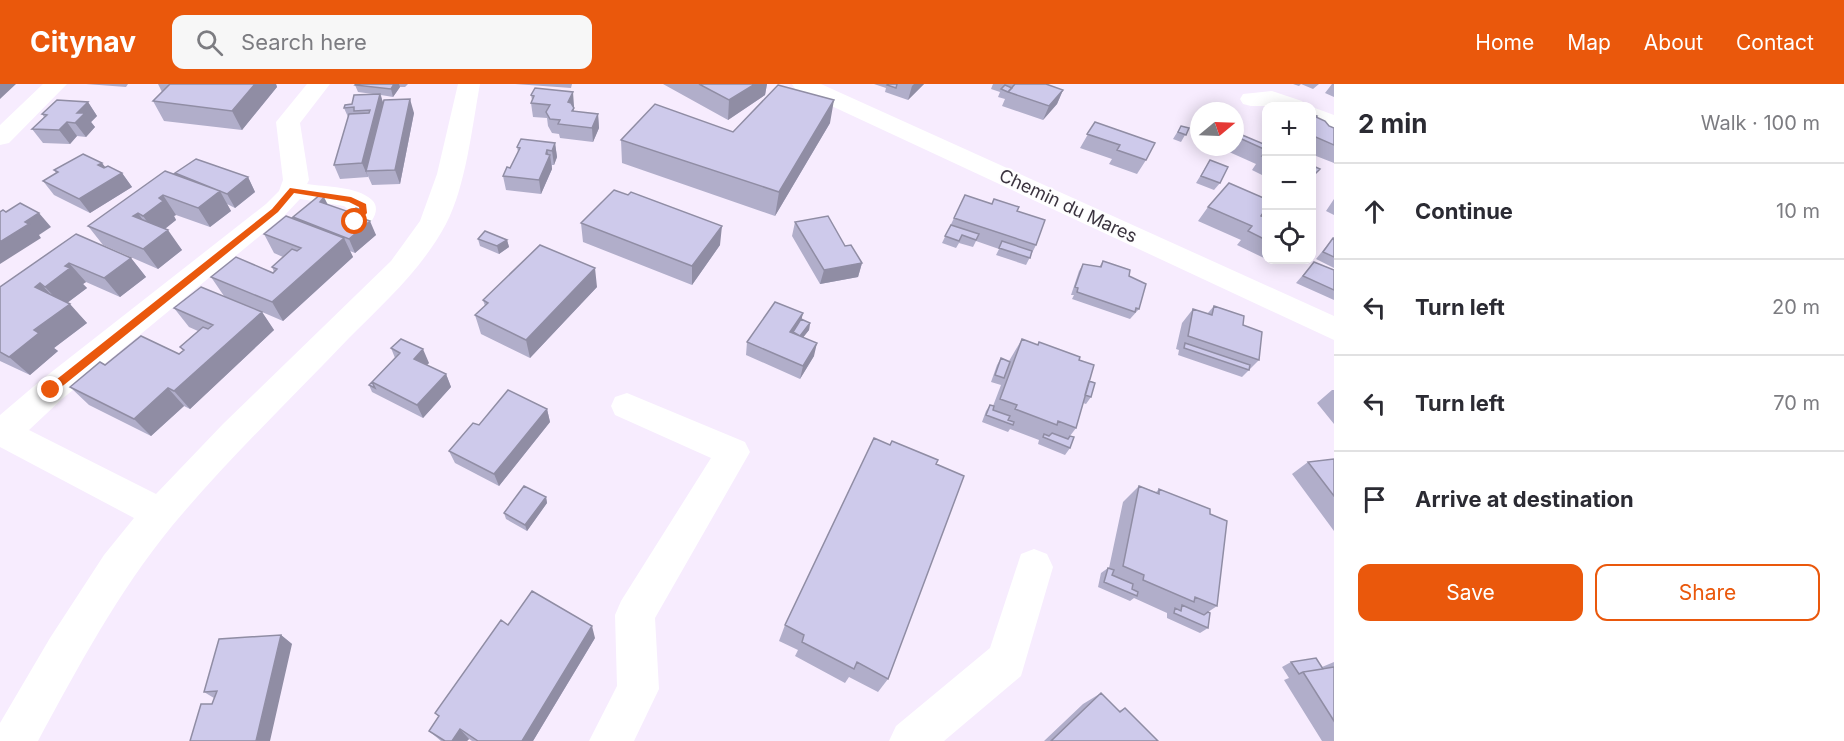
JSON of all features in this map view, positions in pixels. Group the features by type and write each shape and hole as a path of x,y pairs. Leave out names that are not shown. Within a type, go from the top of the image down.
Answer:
{"street":[{"path":"0,138 56,84"},
{"path":"160,514 2,432 275,210 292,190 296,180 288,122 319,84"},
{"path":"14,741 64,652 117,568 160,514 235,434 401,268 427,232 433,223 450,174 469,84"},
{"name":"Chemin du Mares","path":"803,84 1334,329"},
{"path":"1251,99 1272,98 1283,102"},
{"path":"1316,116 1334,123"},
{"path":"292,190 351,200 363,206 363,213 355,222"},
{"path":"611,741 638,688 635,615 733,452 627,406"},
{"path":"911,741 1006,661 1034,567"}],"building":[{"path":"170,84 255,84 232,111 153,101"},
{"path":"356,84 394,84 391,89"},
{"path":"699,84 755,84 729,100"},
{"path":"888,84 897,84 896,88"},
{"path":"1015,84 1046,84 1063,90 1049,106 1008,92"},
{"path":"778,85 834,100 779,192 621,140 655,104 733,132"},
{"path":"1005,85 1012,88 1008,92 1001,89"},
{"path":"535,88 573,92 568,102 574,108 572,111 598,114 592,128 558,124 560,120 550,119 546,112 550,105 531,103 534,96 531,95"},
{"path":"380,94 362,163 334,165 349,114 369,113 370,110 354,111 354,107 344,108 345,105 352,104 354,95"},
{"path":"410,99 395,170 366,171 384,100"},
{"path":"57,100 88,102 77,113 85,113 75,123 67,122 59,130 32,129 47,115 42,114"},
{"path":"1316,117 1334,128 1334,145 1316,137"},
{"path":"1095,122 1155,143 1146,160 1117,150 1120,145 1087,134"},
{"path":"1181,126 1189,128 1186,135 1178,132"},
{"path":"1244,136 1262,143 1262,148 1244,140"},
{"path":"521,139 555,143 552,151 547,150 546,154 550,155 539,180 503,176 507,167 510,168 520,148 517,147"},
{"path":"83,154 102,163 98,165 104,168 108,166 122,173 79,199 43,181 58,172 54,170"},
{"path":"196,159 248,177 227,194 175,173"},
{"path":"1210,160 1228,167 1220,183 1201,176"},
{"path":"165,171 220,191 198,208 163,195 159,198 163,201 143,216 138,213 133,216 168,230 143,249 88,226"},
{"path":"1229,183 1262,197 1262,238 1248,231 1252,226 1208,207"},
{"path":"614,190 628,195 631,192 722,226 692,266 581,223"},
{"path":"320,195 324,197 320,202 349,212 356,208 359,209 353,215 370,221 349,239 293,217"},
{"path":"965,195 992,204 994,199 1019,207 1017,211 1045,220 1036,245 954,218"},
{"path":"20,203 39,213 25,222 29,224 0,242 0,212 3,210 6,212"},
{"path":"286,216 344,238 272,302 211,277 236,257 273,273 277,269 272,267 292,249 297,251 301,248 264,234"},
{"path":"828,216 845,246 851,245 862,263 824,270 795,222"},
{"path":"951,225 979,234 976,240 962,235 959,241 945,236"},
{"path":"485,231 507,240 497,246 478,239"},
{"path":"76,234 131,258 104,278 69,263 65,266 70,268 45,287 40,283 35,287 70,304 34,330 39,333 9,357 0,352 0,287"},
{"path":"1334,238 1334,257 1323,252"},
{"path":"1002,241 1032,251 1030,258 999,248"},
{"path":"540,245 595,268 526,340 475,315 488,303 483,300"},
{"path":"1103,261 1130,270 1129,276 1146,284 1139,309 1136,308 1135,312 1077,292 1078,288 1075,287 1083,264 1101,267"},
{"path":"1316,263 1334,270 1334,290 1303,276"},
{"path":"201,287 262,312 174,391 168,388 134,419 70,387 100,362 105,365 141,336 179,354 184,350 180,347 203,327 208,329 213,325 174,308"},
{"path":"775,302 803,313 790,332 817,343 803,366 747,342"},
{"path":"1214,306 1244,316 1243,325 1262,332 1259,360 1188,336 1193,309 1212,315"},
{"path":"801,319 810,323 800,336 793,332"},
{"path":"401,339 423,349 414,359 446,374 417,405 372,382 400,353 391,348"},
{"path":"1022,339 1038,345 1039,342 1080,357 1079,360 1094,365 1076,428 1058,421 1057,425 1015,409 1017,405 1000,399"},
{"path":"1185,343 1250,365 1249,370 1184,348"},
{"path":"1001,358 1010,362 1004,378 995,375"},
{"path":"1089,381 1095,383 1091,397 1085,395"},
{"path":"508,390 547,409 494,474 449,451 473,423 479,425"},
{"path":"990,405 994,406 993,410 1010,416 1008,420 1014,422 1013,425 986,415"},
{"path":"1052,433 1068,439 1070,436 1074,437 1070,448 1043,437 1044,434 1049,436"},
{"path":"874,438 890,445 892,441 938,460 936,464 964,476 888,679 857,662 854,669 802,642 804,635 785,625"},
{"path":"1334,459 1334,496 1308,462"},
{"path":"524,486 546,497 525,525 504,513"},
{"path":"1139,486 1159,494 1159,489 1210,509 1210,514 1227,521 1217,606 1195,597 1194,602 1143,580 1144,575 1123,566"},
{"path":"1108,568 1114,570 1112,575 1133,584 1132,589 1138,592 1137,596 1104,582"},
{"path":"532,591 592,626 522,741 478,741 460,729 452,741 445,741 429,731 439,716 435,713 501,620 508,625"},
{"path":"1182,605 1204,615 1210,613 1208,628 1174,613 1175,608 1181,611"},
{"path":"281,635 256,741 190,741 201,704 212,704 217,691 204,692 219,639"},
{"path":"1316,658 1323,669 1299,674 1291,662"},
{"path":"1334,667 1334,721 1303,672"},
{"path":"1101,693 1120,712 1125,708 1158,741 1051,741"}],"route":[{"path":"51,390 275,210 292,190 351,200 363,206 363,213 355,222"}]}
